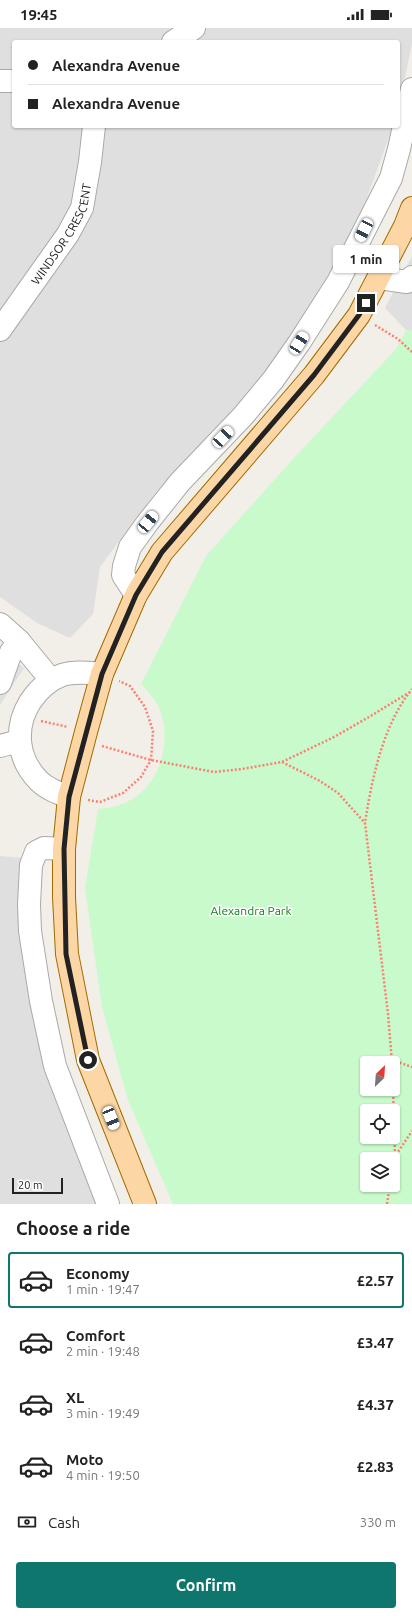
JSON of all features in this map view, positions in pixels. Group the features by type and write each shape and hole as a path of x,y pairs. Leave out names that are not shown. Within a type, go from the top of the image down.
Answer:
{"main road":[{"path":"145,1204 88,1060 66,954 64,849 69,797 102,674 136,595 162,552 314,375 359,315 405,226 412,208"}],"street":[{"path":"176,40 194,28"},
{"path":"0,81 12,81"},
{"path":"136,595 123,575 124,566 130,547 180,482 243,416 273,380 299,343 338,282 391,178 412,89"},
{"name":"WINDSOR CRESCENT","path":"0,330 68,234 82,208 90,162 94,128"},
{"path":"379,278 407,282 412,277"},
{"path":"0,624 19,641 51,680"},
{"path":"0,683 11,652 19,641"},
{"path":"69,797 53,791 40,782 28,768 21,751 10,743 20,731 23,716 33,697 51,680 75,672 102,674"},
{"path":"64,849 44,848 36,852 31,865 29,904 30,931 42,1001 56,1066 108,1204"}],"path":[{"path":"359,315 398,339 412,352"},
{"path":"100,802 123,793 141,777 151,760 153,731 145,707 130,686"},
{"path":"103,742 101,747 151,760 214,772 242,769 282,762 334,737 411,690"},
{"path":"392,1056 388,1014 365,823 369,796 381,749 396,715 411,690"},
{"path":"23,716 72,728"},
{"path":"282,762 338,792 365,823"},
{"path":"400,1063 412,1066"},
{"path":"393,1096 395,1152"},
{"path":"398,1152 412,1131"},
{"path":"386,1204 389,1192"}],"shaded area":[{"path":"0,28 412,28 412,44 400,101 400,40 12,40 12,128 392,128 361,214 334,265 297,326 263,379 229,419 187,458 155,493 100,567 93,614 70,638 37,623 0,597"},
{"path":"412,256 412,331 406,330 385,308"},
{"path":"0,649 24,668 0,705"},
{"path":"0,856 23,858 22,942 31,1009 44,1068 97,1204 0,1204"}],"green space":[{"name":"Alexandra Park","path":"406,330 412,331 412,1204 173,1204 128,1100 102,1007 85,888 98,809 125,803 137,796 155,775 161,762 165,733 163,719 158,706 141,684 206,556 295,457 396,349"}],"route":[{"path":"88,1060 66,954 64,849 69,797 102,674 136,595 162,552 217,490 314,375 359,315 366,303"}]}
